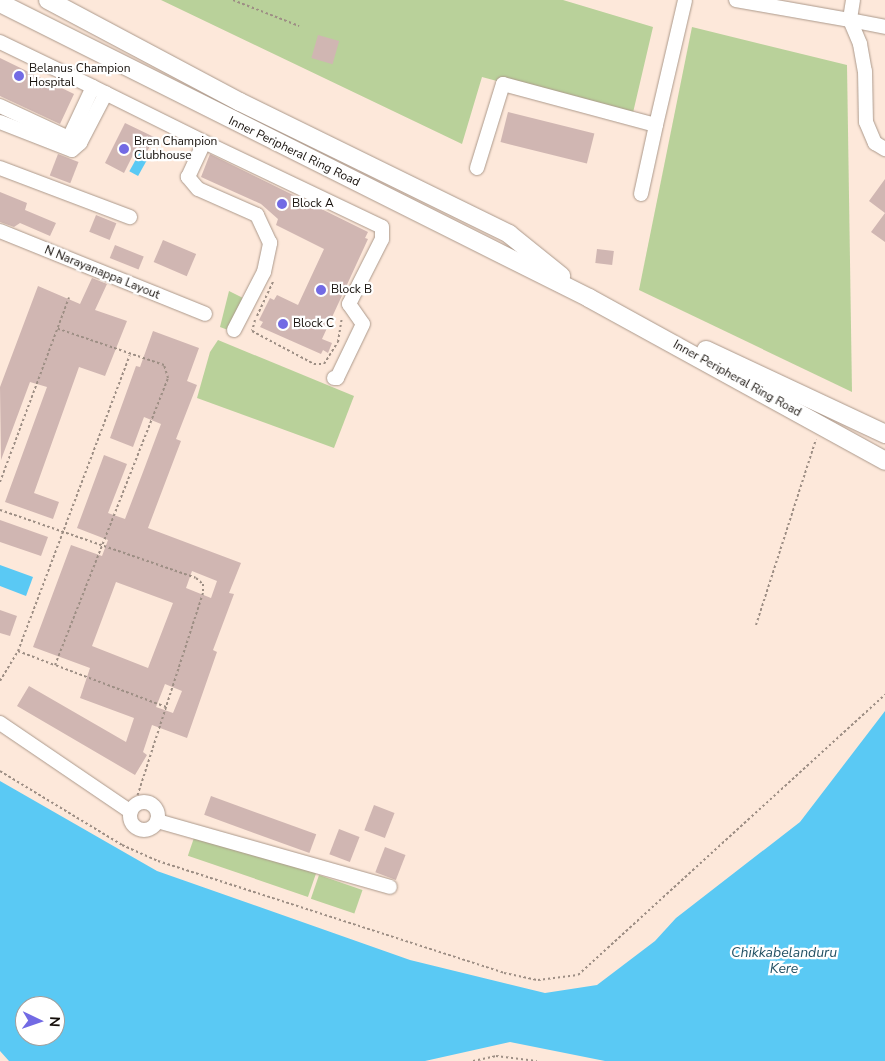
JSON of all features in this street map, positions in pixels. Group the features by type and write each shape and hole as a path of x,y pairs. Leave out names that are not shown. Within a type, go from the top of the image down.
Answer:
{"main road":[{"name":"Inner Peripheral Ring Road","path":"48,0 240,102 509,234 589,298 885,461"},
{"name":"Inner Peripheral Ring Road","path":"0,3 589,298 885,434"}],"street":[{"path":"641,194 685,0"},
{"path":"736,0 885,27"},
{"path":"853,0 850,20 860,44 865,71 866,122 875,143 885,149"},
{"path":"0,42 382,227 382,238 349,304 363,324 337,378 334,378"},
{"path":"477,168 503,84 656,125"},
{"path":"0,106 70,138 100,90"},
{"path":"0,122 72,150 80,143 100,90"},
{"path":"204,142 188,177 198,189 257,215 270,243 264,272 234,330"},
{"path":"0,168 130,217"},
{"name":"N Narayanappa Layout","path":"0,230 205,314"},
{"path":"0,723 132,809"},
{"path":"142,802 151,804 157,811 157,821 149,829 137,828 132,824 132,809 142,802"},
{"path":"157,821 390,887"}],"path":[{"path":"233,0 299,26"},
{"path":"264,272 275,282 252,331 314,364 324,364 330,358 349,304"},
{"path":"0,482 69,297"},
{"path":"55,665 168,378 164,365 56,328"},
{"path":"0,681 18,651 130,354"},
{"path":"756,625 821,425"},
{"path":"0,510 196,578 203,584 203,593 132,809"},
{"path":"18,651 166,707"},
{"path":"0,771 122,846 158,861 504,974 538,980 578,975 885,694"},
{"path":"473,1061 496,1056 538,1061"}],"green space":[{"path":"161,0 563,0 653,27 632,117 482,77 462,144"},
{"path":"692,27 847,65 852,392 639,290"},
{"path":"229,291 243,298 228,330 220,327"},
{"path":"218,340 354,396 334,448 197,398 210,352"},
{"path":"196,832 316,873 308,897 188,856"},
{"path":"319,875 362,890 354,914 311,899"}],"water":[{"path":"140,152 149,157 138,176 129,171"},
{"path":"0,565 33,577 26,596 0,586"},
{"name":"Chikkabelanduru Kere","path":"885,711 885,1061 605,1061 510,1042 425,1061 9,1061 0,1051 0,781 157,871 410,960 545,993 597,985 655,941 676,918 800,822"}],"building":[{"path":"318,35 339,41 333,64 311,58"},
{"name":"Belanus Champion Hospital","path":"0,58 74,94 60,124 0,96"},
{"path":"508,112 594,134 587,164 501,142"},
{"name":"Bren Champion Clubhouse","path":"125,123 154,137 147,152 137,147 124,173 105,163"},
{"path":"58,154 79,162 70,183 50,175"},
{"path":"210,154 368,232 365,238 368,239 322,339 332,343 328,353 323,350 321,354 260,327 263,322 259,320 270,298 274,300 277,295 298,305 324,249 276,225 278,219 261,204 201,177"},
{"path":"885,179 885,213 869,201"},
{"path":"0,192 27,203 25,210 56,223 50,236 20,223 14,227 0,222"},
{"path":"885,213 885,242 871,232"},
{"path":"96,215 116,223 110,240 89,232"},
{"path":"163,240 196,254 187,276 154,262"},
{"path":"115,245 144,257 138,270 110,258"},
{"path":"597,249 614,251 612,265 595,263"},
{"path":"92,278 107,284 95,310 127,321 105,376 79,367 34,493 59,502 53,519 5,502 47,387 30,382 1,460 0,387 38,286 80,304"},
{"path":"153,331 199,348 187,381 197,385 176,439 181,441 148,528 241,563 229,593 234,594 213,650 217,652 187,738 152,725 143,752 147,755 135,775 17,706 29,686 126,742 134,718 80,698 90,668 33,647 71,545 102,556 108,540 77,528 104,455 127,464 108,513 125,519 143,472 161,424 144,417 133,447 110,438 136,366 140,367","holes":["192,571 217,581 211,598 186,588","116,582 173,603 148,668 92,646","165,684 182,691 173,713 156,707"]},
{"path":"0,520 48,537 41,556 0,542"},
{"path":"0,610 17,616 10,636 0,633"},
{"path":"211,796 316,834 309,853 204,815"},
{"path":"374,805 395,813 385,838 364,830"},
{"path":"339,829 360,837 350,862 329,854"},
{"path":"385,847 406,855 396,880 375,872"}],"place":[{"name":"Belanus Champion Hospital","path":"19,76"},
{"name":"Bren Champion Clubhouse","path":"124,149"},
{"name":"Block A","path":"282,204"},
{"name":"Block B","path":"321,290"},
{"name":"Block C","path":"283,324"}]}
